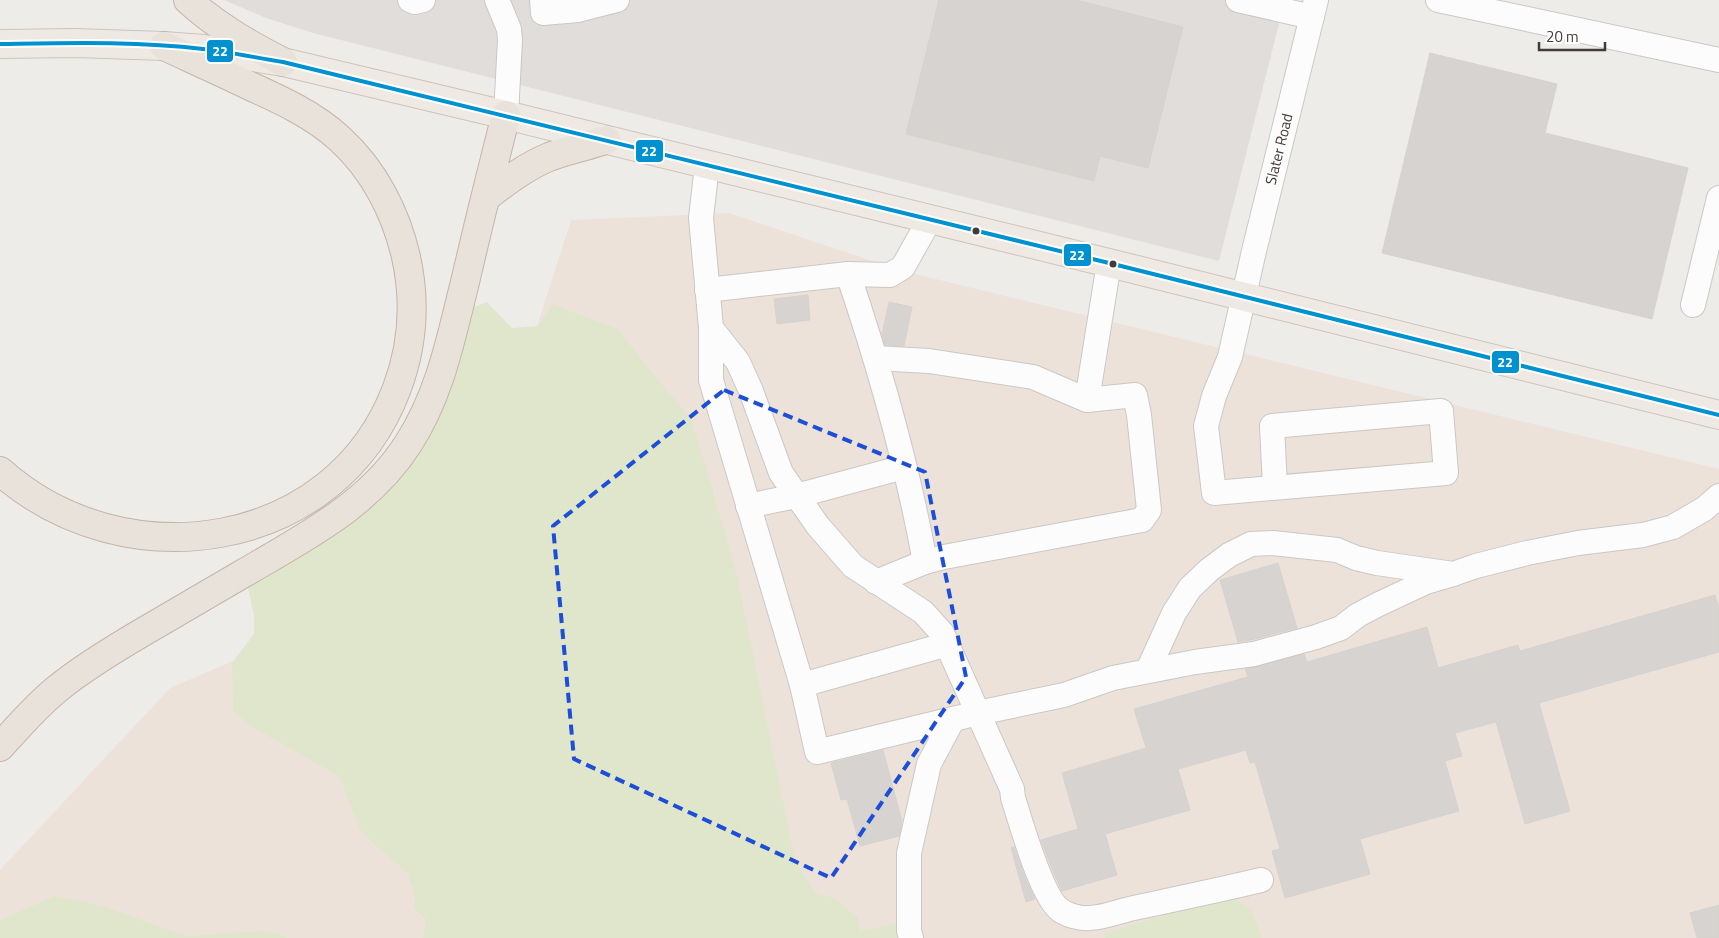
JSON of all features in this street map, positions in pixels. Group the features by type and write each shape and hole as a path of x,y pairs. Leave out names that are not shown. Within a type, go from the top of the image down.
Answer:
{"highway":[{"path":"188,0 232,33 283,62"},
{"path":"0,471 48,505 71,517 95,526 122,533 147,536 204,536 270,519 294,508 333,480 367,443 393,399 409,348 413,297 404,246 396,221 372,177 339,138 318,121 276,98 164,46"},
{"path":"0,747 56,689 76,674 125,642 312,533 345,511 378,482 408,444 429,406 438,384 506,115"},
{"path":"486,197 534,164 550,157 606,140"}],"main road":[{"path":"0,44 75,43 164,46 283,62 1108,262 1719,415"}],"street":[{"path":"410,0 415,2 423,0"},
{"path":"497,0 509,29 510,40 506,115"},
{"path":"542,0 543,13 578,10 617,0"},
{"path":"1438,0 1719,60"},
{"path":"1243,1 1314,9"},
{"name":"Slater Road","path":"1275,486 1214,493 1206,426 1214,396 1230,357 1314,9"},
{"path":"707,165 702,218 711,328 711,380 802,684 817,752 978,713 1064,695 1114,678 1148,670 1254,654 1316,637 1341,628 1358,615 1426,582 1476,566 1527,553 1602,539 1644,535 1673,526 1704,509 1719,496"},
{"path":"1693,305 1719,198"},
{"path":"707,290 848,274 890,275 903,267 930,219"},
{"path":"1087,400 1108,262"},
{"path":"848,274 875,358 914,505 925,562"},
{"path":"711,328 738,362 751,391 781,473 818,526 853,566 923,612 942,633 1012,789 1013,798 1042,884 1059,909 1078,917 1102,917 1132,908 1176,900 1261,880"},
{"path":"875,358 929,361 1033,377 1087,400 1135,395 1139,415 1149,510 1142,520 925,562 876,582"},
{"path":"1441,412 1446,473 1275,486 1272,426 1441,412"},
{"path":"748,506 796,496 904,467"},
{"path":"1148,670 1174,613 1190,588 1208,570 1229,555 1251,544 1273,542 1336,550 1356,558 1377,563 1454,574"},
{"path":"802,684 948,644"},
{"path":"911,938 909,931 909,853 929,764 953,719"}],"highlighted area":[{"path":"724,390 925,472 966,677 831,878 574,759 553,526"}],"shaded area":[{"path":"224,0 1285,0 1219,261 313,33 266,18"},
{"path":"729,213 899,270 1719,469 1719,938 0,938 0,870 170,688 334,618 487,482 571,220"}],"green space":[{"path":"487,302 512,328 538,326 552,304 618,329 692,420 735,566 796,863 817,894 832,897 858,917 859,932 905,921 912,938 423,938 426,919 414,909 415,893 407,873 361,832 339,776 254,728 233,711 232,663 254,634 254,615 245,575 393,465 463,311"},
{"path":"55,896 100,905 186,936 261,931 283,935 287,938 0,938 0,920"},
{"path":"1228,897 1251,908 1262,938 1105,938 1104,933"}],"building":[{"path":"939,0 1076,0 1183,27 1148,168 1100,156 1094,181 906,134"},
{"path":"1430,53 1557,84 1545,133 1688,168 1652,319 1382,253"},
{"path":"808,295 810,320 777,324 774,299"},
{"path":"889,302 912,307 904,346 885,345 882,334"},
{"path":"1278,563 1297,628 1238,642 1220,580"},
{"path":"1715,595 1719,609 1719,652 1539,703 1570,811 1525,824 1496,722 1455,733 1462,756 1445,761 1459,811 1360,839 1370,874 1285,898 1272,851 1280,849 1255,762 1250,763 1246,750 1178,769 1190,810 1105,834 1117,875 1062,891 1052,869 1041,840 1078,829 1062,773 1146,748 1134,709 1248,677 1245,669 1304,654 1307,662 1427,627 1438,668 1518,645 1520,651"},
{"path":"883,750 902,821 899,836 860,846 847,799 841,800 831,763"},
{"path":"1014,847 1035,899 1026,902 1011,848"},
{"path":"1719,905 1719,938 1697,938 1690,913"}],"transit line":[{"name":"22","path":"0,44 102,43 178,46 283,62 1109,263 1719,415"}]}
